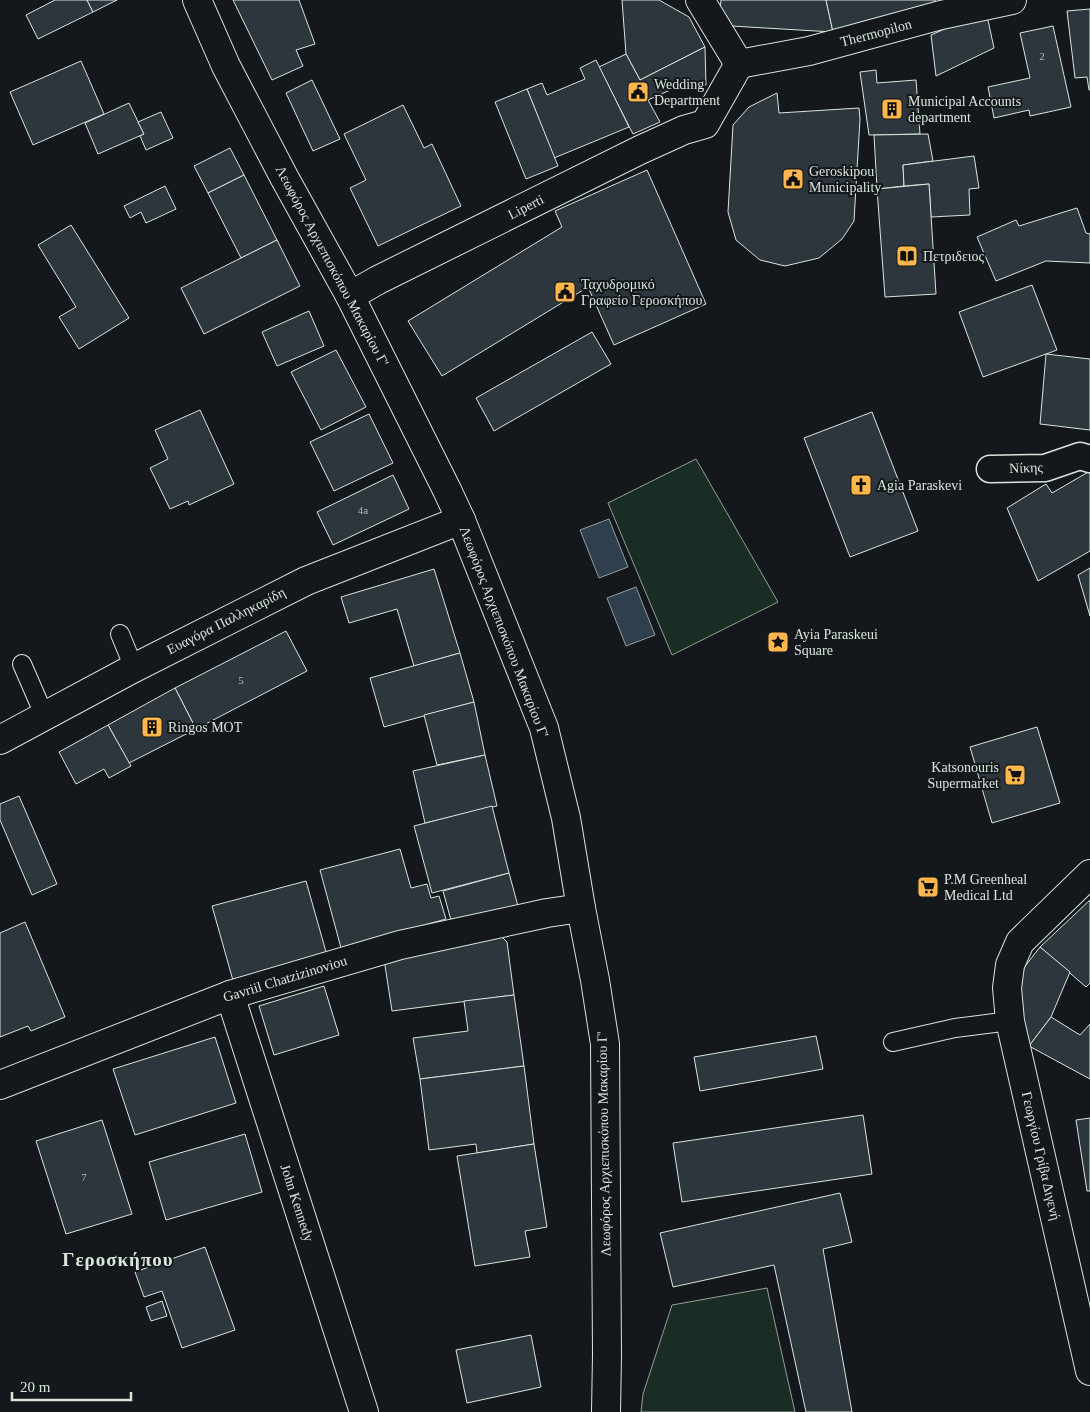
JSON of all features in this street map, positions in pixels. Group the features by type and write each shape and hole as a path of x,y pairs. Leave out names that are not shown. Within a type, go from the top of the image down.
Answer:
{"street":[{"name":"Λεωφόρος Αρχιεπισκόπου Μακαρίου Γ'","path":"197,0 226,66 284,177 350,296 461,520 544,728 566,818 581,908 596,980 605,1044 606,1412"},
{"path":"700,0 739,64"},
{"name":"Thermopilon","path":"739,64 809,51 941,15 1012,0"},
{"name":"Liperti","path":"350,296 640,150 684,130 705,124 739,64"},
{"name":"Νίκης","path":"990,469 1045,468 1080,456 1090,459"},
{"name":"Ευαγόρα Παλληκαρίδη","path":"0,740 134,668 306,581 461,520"},
{"name":"Γεωργίου Γρίβα Διγενή","path":"1090,874 1020,942 1010,965 1007,988 1010,1021 1090,1371"},
{"name":"Gavriil Chatzizinoviou","path":"0,1086 230,995 400,945 547,913 581,908"},
{"name":"John Kennedy","path":"230,995 364,1412"}],"lane":[{"path":"120,634 134,668"},
{"path":"22,664 45,717"},
{"path":"893,1042 955,1028 1010,1021"}],"green space":[{"path":"696,459 778,602 672,655 608,503"},
{"path":"767,1288 795,1412 641,1412 643,1394 672,1305"}],"water":[{"path":"609,519 628,567 599,578 580,530"},
{"path":"636,587 655,635 626,646 607,598"}],"building":[{"path":"55,0 87,0 93,12 38,39 26,15"},
{"path":"87,0 117,0 93,12"},
{"path":"233,0 299,0 315,44 296,50 303,66 272,80"},
{"path":"622,0 659,0 689,17 705,47 640,80 626,54"},
{"path":"721,0 826,0 833,32 731,26 720,9"},
{"path":"826,0 935,0 937,7 833,32"},
{"path":"1090,9 1089,90 1087,77 1075,78 1067,11"},
{"path":"986,11 994,48 936,76 931,35"},
{"path":"1053,26 1071,107 1030,116 1029,110 994,118 988,87 1030,78 1020,33"},
{"name":"Wedding Department","path":"705,47 706,85 686,83 648,100 660,122 633,134 599,67 626,54 640,80"},
{"path":"596,60 629,127 554,158 527,89 542,83 547,95 585,79 580,68"},
{"path":"81,61 104,114 33,145 10,92"},
{"name":"Municipal Accounts department","path":"876,70 877,83 916,80 920,134 869,135 860,72"},
{"path":"312,80 340,139 313,151 286,93"},
{"path":"527,89 558,166 526,179 495,102"},
{"name":"Geroskipou Municipality","path":"777,93 779,113 859,108 860,119 854,221 842,239 819,258 785,266 760,260 736,240 728,212 733,125 749,107"},
{"path":"129,103 144,134 98,154 85,123"},
{"path":"403,105 424,148 432,144 461,206 378,246 350,188 366,180 344,134"},
{"path":"161,112 173,138 146,150 140,136 144,134 138,122"},
{"path":"928,134 933,161 903,165 904,186 877,189 874,135"},
{"path":"230,148 244,175 208,193 194,166"},
{"path":"974,156 979,188 969,189 970,215 931,217 929,184 904,186 903,165"},
{"path":"647,170 706,304 614,345 588,287 442,376 408,321 562,227 555,211"},
{"path":"244,175 277,240 241,258 208,193"},
{"name":"Πετριδειος","path":"929,184 936,294 885,297 877,189"},
{"path":"165,186 176,209 146,223 141,212 130,218 124,206"},
{"path":"1077,208 1086,233 1090,234 1090,263 1046,261 996,281 977,237 1016,220 1019,226"},
{"path":"71,225 129,318 79,349 59,317 76,307 38,245"},
{"path":"277,240 300,286 204,334 181,288"},
{"path":"1032,285 1057,350 983,377 959,312"},
{"path":"309,311 324,346 277,366 262,332"},
{"path":"592,332 611,364 494,431 476,398"},
{"path":"336,350 366,407 321,430 291,372"},
{"path":"1046,354 1090,359 1090,430 1040,424"},
{"path":"200,410 234,484 189,505 188,501 170,509 150,468 168,459 155,430"},
{"name":"Agia Paraskevi","path":"872,412 918,531 850,557 804,438"},
{"path":"369,414 393,463 334,491 310,442"},
{"path":"1090,471 1090,551 1038,581 1007,508 1046,484 1052,493"},
{"path":"393,475 409,509 333,545 317,512"},
{"path":"1090,568 1090,616 1078,575"},
{"path":"434,569 460,653 414,666 397,609 349,623 341,597"},
{"path":"286,631 307,671 196,729 175,688"},
{"path":"460,653 474,702 384,727 370,678"},
{"name":"Ringos MOT","path":"175,688 196,729 129,763 108,725"},
{"path":"474,702 485,755 437,765 424,715"},
{"path":"108,725 131,766 109,778 104,769 76,784 59,752"},
{"name":"Katsonouris Supermarket","path":"1037,727 1060,803 992,823 970,747"},
{"path":"485,755 497,806 425,823 413,771"},
{"path":"19,796 57,884 32,895 0,820 0,804"},
{"path":"492,806 509,873 432,893 414,826"},
{"path":"400,849 411,888 427,884 431,898 439,896 446,919 341,948 320,870"},
{"path":"509,873 518,906 452,924 443,891"},
{"path":"306,881 328,959 234,984 212,906"},
{"path":"1090,900 1090,983 1086,987 1040,947"},
{"path":"25,922 65,1017 31,1031 28,1026 0,1037 0,933"},
{"path":"495,930 507,942 514,995 392,1011 384,959"},
{"path":"1040,947 1070,972 1051,1017 1029,1046 1012,983"},
{"path":"324,986 339,1035 274,1055 259,1006"},
{"path":"514,995 524,1066 420,1079 413,1038 468,1031 464,1001"},
{"path":"1051,1017 1080,1035 1090,1024 1090,1079 1029,1046"},
{"path":"816,1036 823,1069 700,1091 694,1057"},
{"path":"215,1037 236,1103 135,1135 113,1069"},
{"path":"524,1066 534,1144 477,1153 476,1144 429,1150 420,1079"},
{"path":"863,1115 872,1174 682,1202 673,1143"},
{"path":"1090,1118 1090,1191 1087,1191 1076,1120"},
{"path":"102,1120 132,1214 66,1234 36,1141"},
{"path":"245,1134 262,1192 166,1220 149,1162"},
{"path":"534,1144 547,1227 525,1231 530,1257 475,1266 457,1156"},
{"path":"840,1193 852,1242 823,1249 852,1412 806,1412 774,1265 673,1287 660,1233"},
{"path":"205,1247 235,1330 182,1348 162,1291 144,1297 135,1272"},
{"path":"162,1301 167,1316 151,1321 146,1307"},
{"path":"531,1335 541,1387 467,1403 456,1350"}],"place":[{"name":"Wedding Department","path":"638,92"},
{"name":"Municipal Accounts department","path":"892,109"},
{"name":"Geroskipou Municipality","path":"793,179"},
{"name":"Πετριδειος","path":"907,256"},
{"name":"Ταχυδρομικό Γραφείο Γεροσκήπου","path":"565,292"},
{"name":"Agia Paraskevi","path":"861,485"},
{"name":"Ayia Paraskeui Square","path":"778,642"},
{"name":"Ringos MOT","path":"152,727"},
{"name":"Katsonouris Supermarket","path":"1015,775"},
{"name":"P.M Greenheal Medical Ltd","path":"928,887"}],"district":[{"name":"Γεροσκήπου","path":"118,1259"}]}
